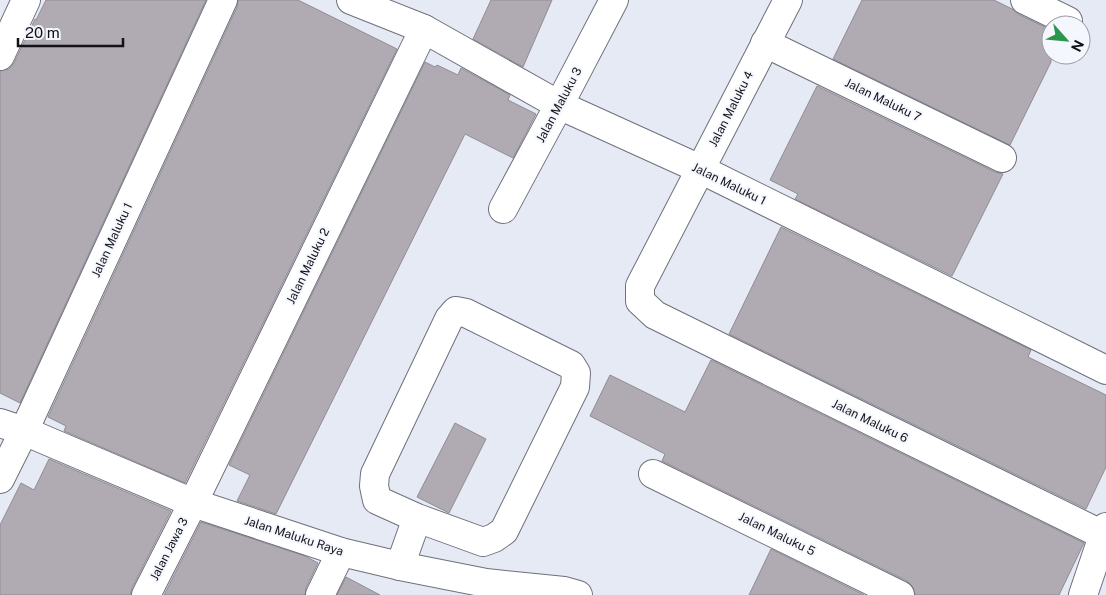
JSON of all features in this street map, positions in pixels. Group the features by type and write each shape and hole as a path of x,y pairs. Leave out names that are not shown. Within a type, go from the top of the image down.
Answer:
{"street":[{"path":"0,56 26,0"},
{"name":"Jalan Maluku 1","path":"0,479 12,427 224,0"},
{"name":"Jalan Maluku 1","path":"351,0 424,29 560,105 700,169 1106,370"},
{"name":"Jalan Maluku 3","path":"503,209 560,105 614,0"},
{"name":"Jalan Maluku 4","path":"640,301 640,286 788,0"},
{"path":"1025,0 1056,15"},
{"name":"Jalan Maluku 2","path":"192,503 424,29"},
{"name":"Jalan Maluku 7","path":"765,43 1002,158"},
{"name":"Jalan Maluku 6","path":"640,301 655,315 1104,531"},
{"path":"456,311 466,313 571,366 576,373 575,388 504,531 494,538 483,542 417,518 378,500 374,486 374,474 449,319 456,311"},
{"name":"Jalan Maluku Raya","path":"12,427 192,503 341,552 484,589 564,591 578,595"},
{"name":"Jalan Maluku 5","path":"653,474 900,595"},
{"name":"Jalan Jawa 3","path":"146,595 192,503"},
{"path":"400,566 417,518"},
{"path":"1083,595 1104,531"},
{"path":"320,595 341,552"}],"building":[{"path":"46,0 206,0 20,403 0,393 0,71 9,69 14,63"},
{"path":"238,0 298,0 397,49 185,483 64,431 66,426 48,417 237,7"},
{"path":"491,0 552,0 523,67 473,39"},
{"path":"862,0 994,0 1041,25 1041,65 1050,65 1010,145 833,59"},
{"path":"425,62 435,67 437,65 458,75 461,68 510,95 508,100 536,114 513,158 465,134 276,514 237,501 250,475 229,465"},
{"path":"817,86 995,172 1003,174 952,276 795,199 798,194 770,180"},
{"path":"781,227 1031,350 1028,357 1106,395 1106,467 1086,509 729,334"},
{"path":"711,360 1084,543 1059,595 915,595 913,587 907,581 662,461 665,454 590,416 610,375 685,412"},
{"path":"455,423 486,439 449,513 417,497"},
{"path":"49,459 171,511 130,595 0,595 0,525 21,483 34,490"},
{"path":"201,522 305,556 318,563 306,588 305,595 164,595"},
{"path":"771,549 864,595 749,595"},
{"path":"346,577 380,595 337,595"}]}
